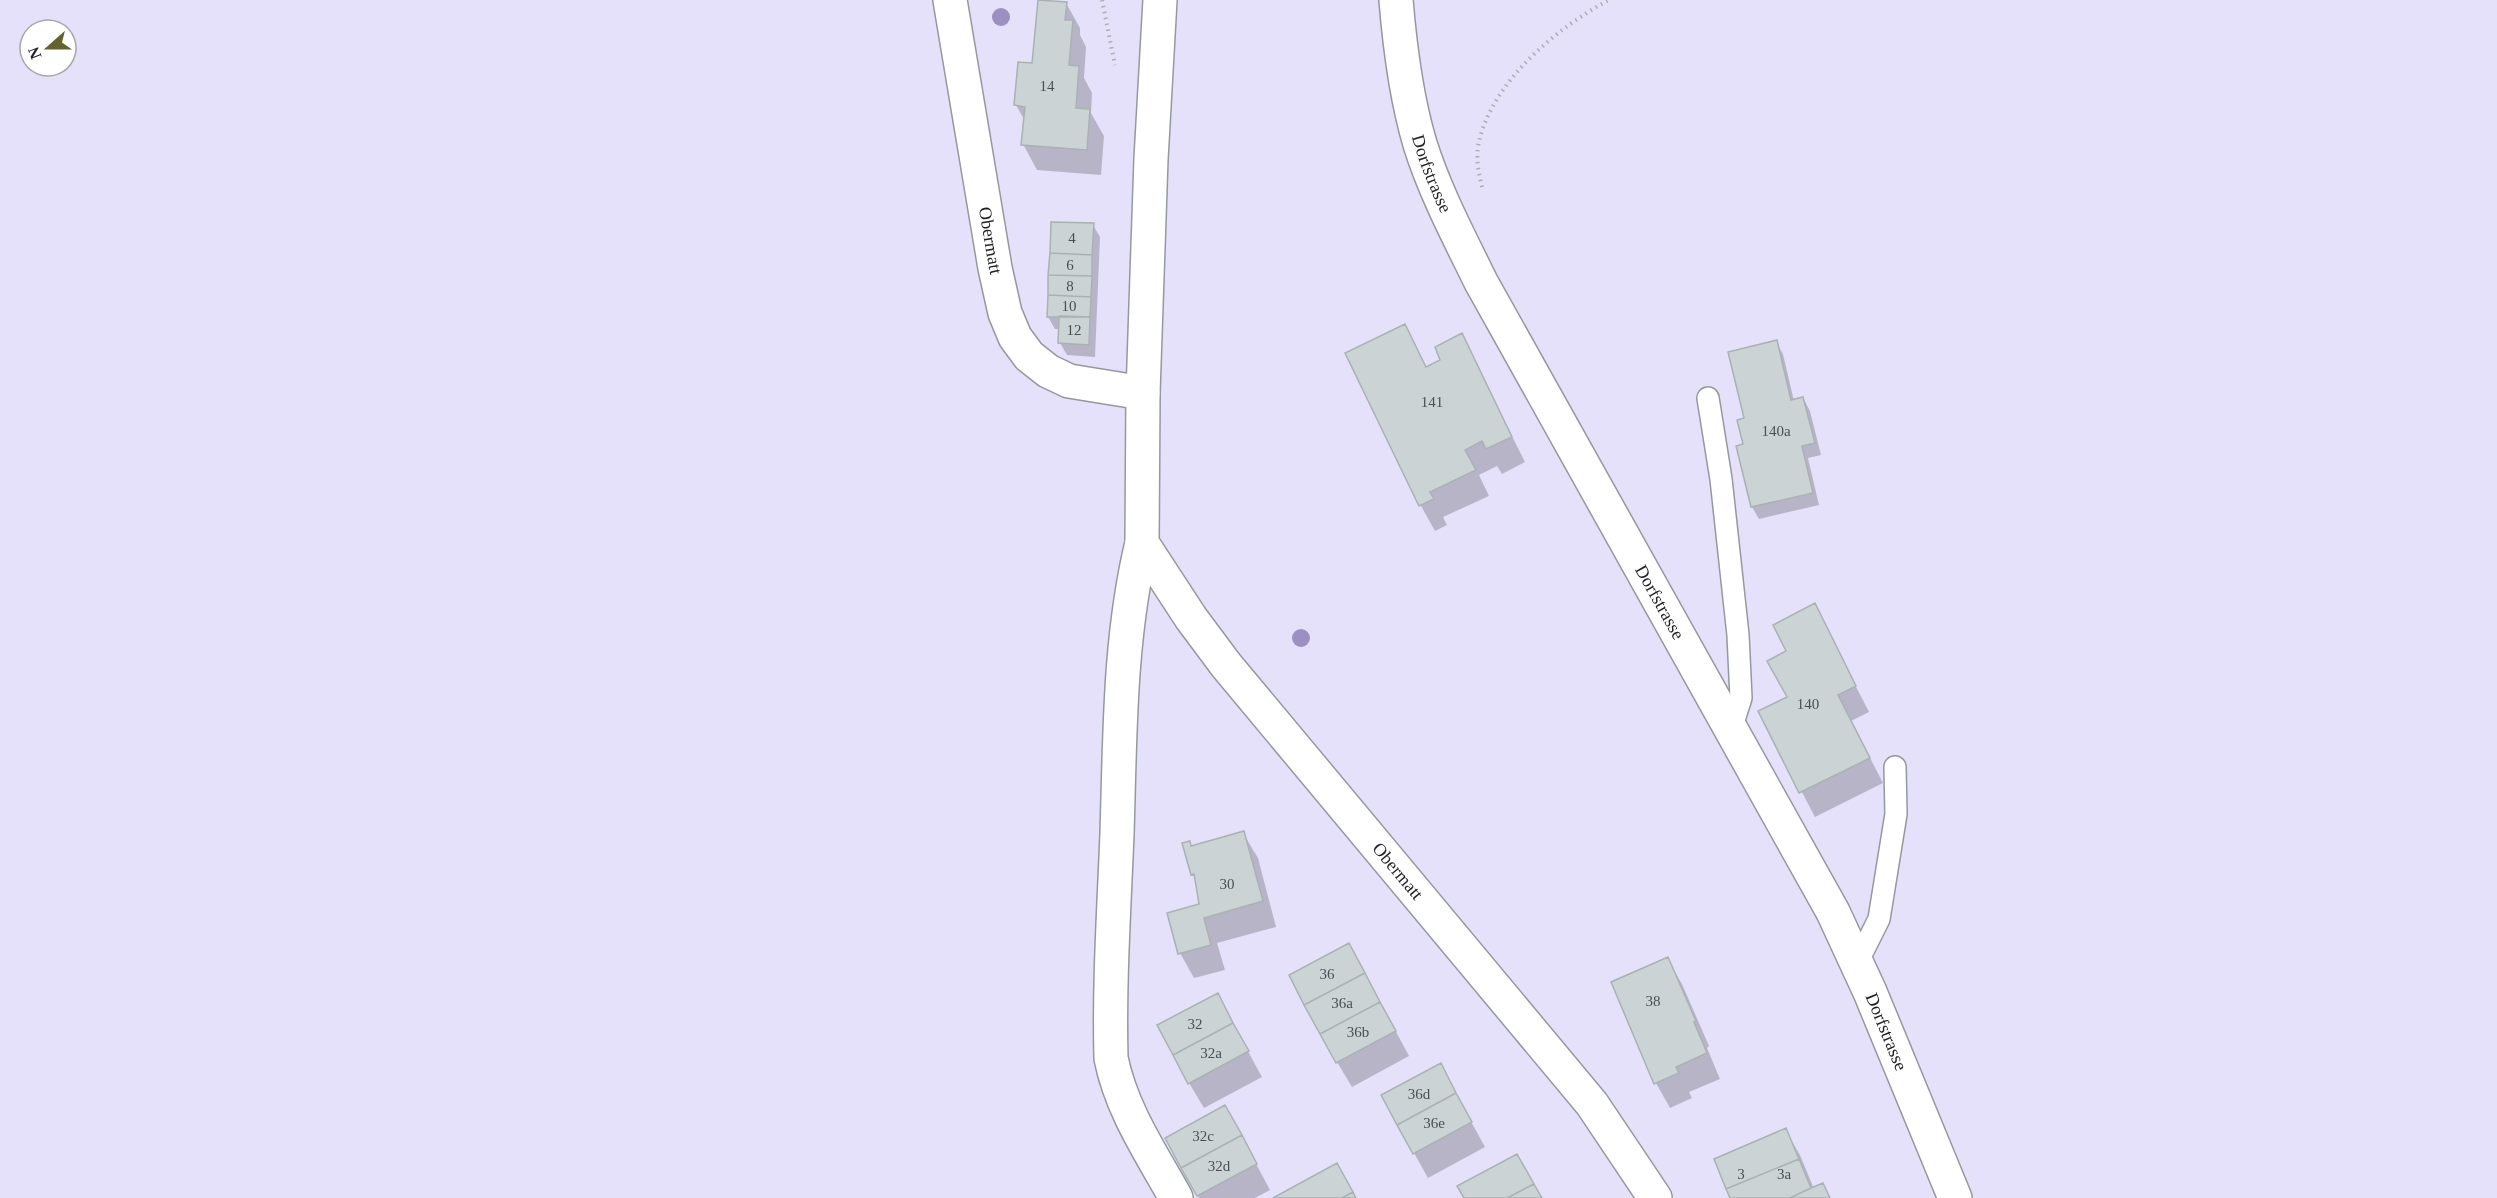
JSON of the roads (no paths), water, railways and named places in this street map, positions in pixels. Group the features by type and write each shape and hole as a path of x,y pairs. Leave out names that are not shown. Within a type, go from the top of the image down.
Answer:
{"street":[{"name":"Obermatt","path":"950,0 994,268 1005,314 1015,337 1029,356 1048,370 1069,381 1143,393"},
{"path":"1160,0 1150,159 1143,393 1142,543 1127,620 1118,788 1111,1058 1115,1081 1124,1103 1176,1198"},
{"name":"Dorfstrasse","path":"1396,0 1399,42 1409,99 1421,144 1439,194 1480,282 1833,912 1857,963 1954,1198"},
{"name":"Obermatt","path":"1142,543 1191,618 1226,664 1592,1104 1654,1198"}],"lane":[{"path":"1708,398 1721,479 1738,635 1741,698 1731,729"},
{"path":"1857,963 1879,919 1896,814 1894,767"}]}
